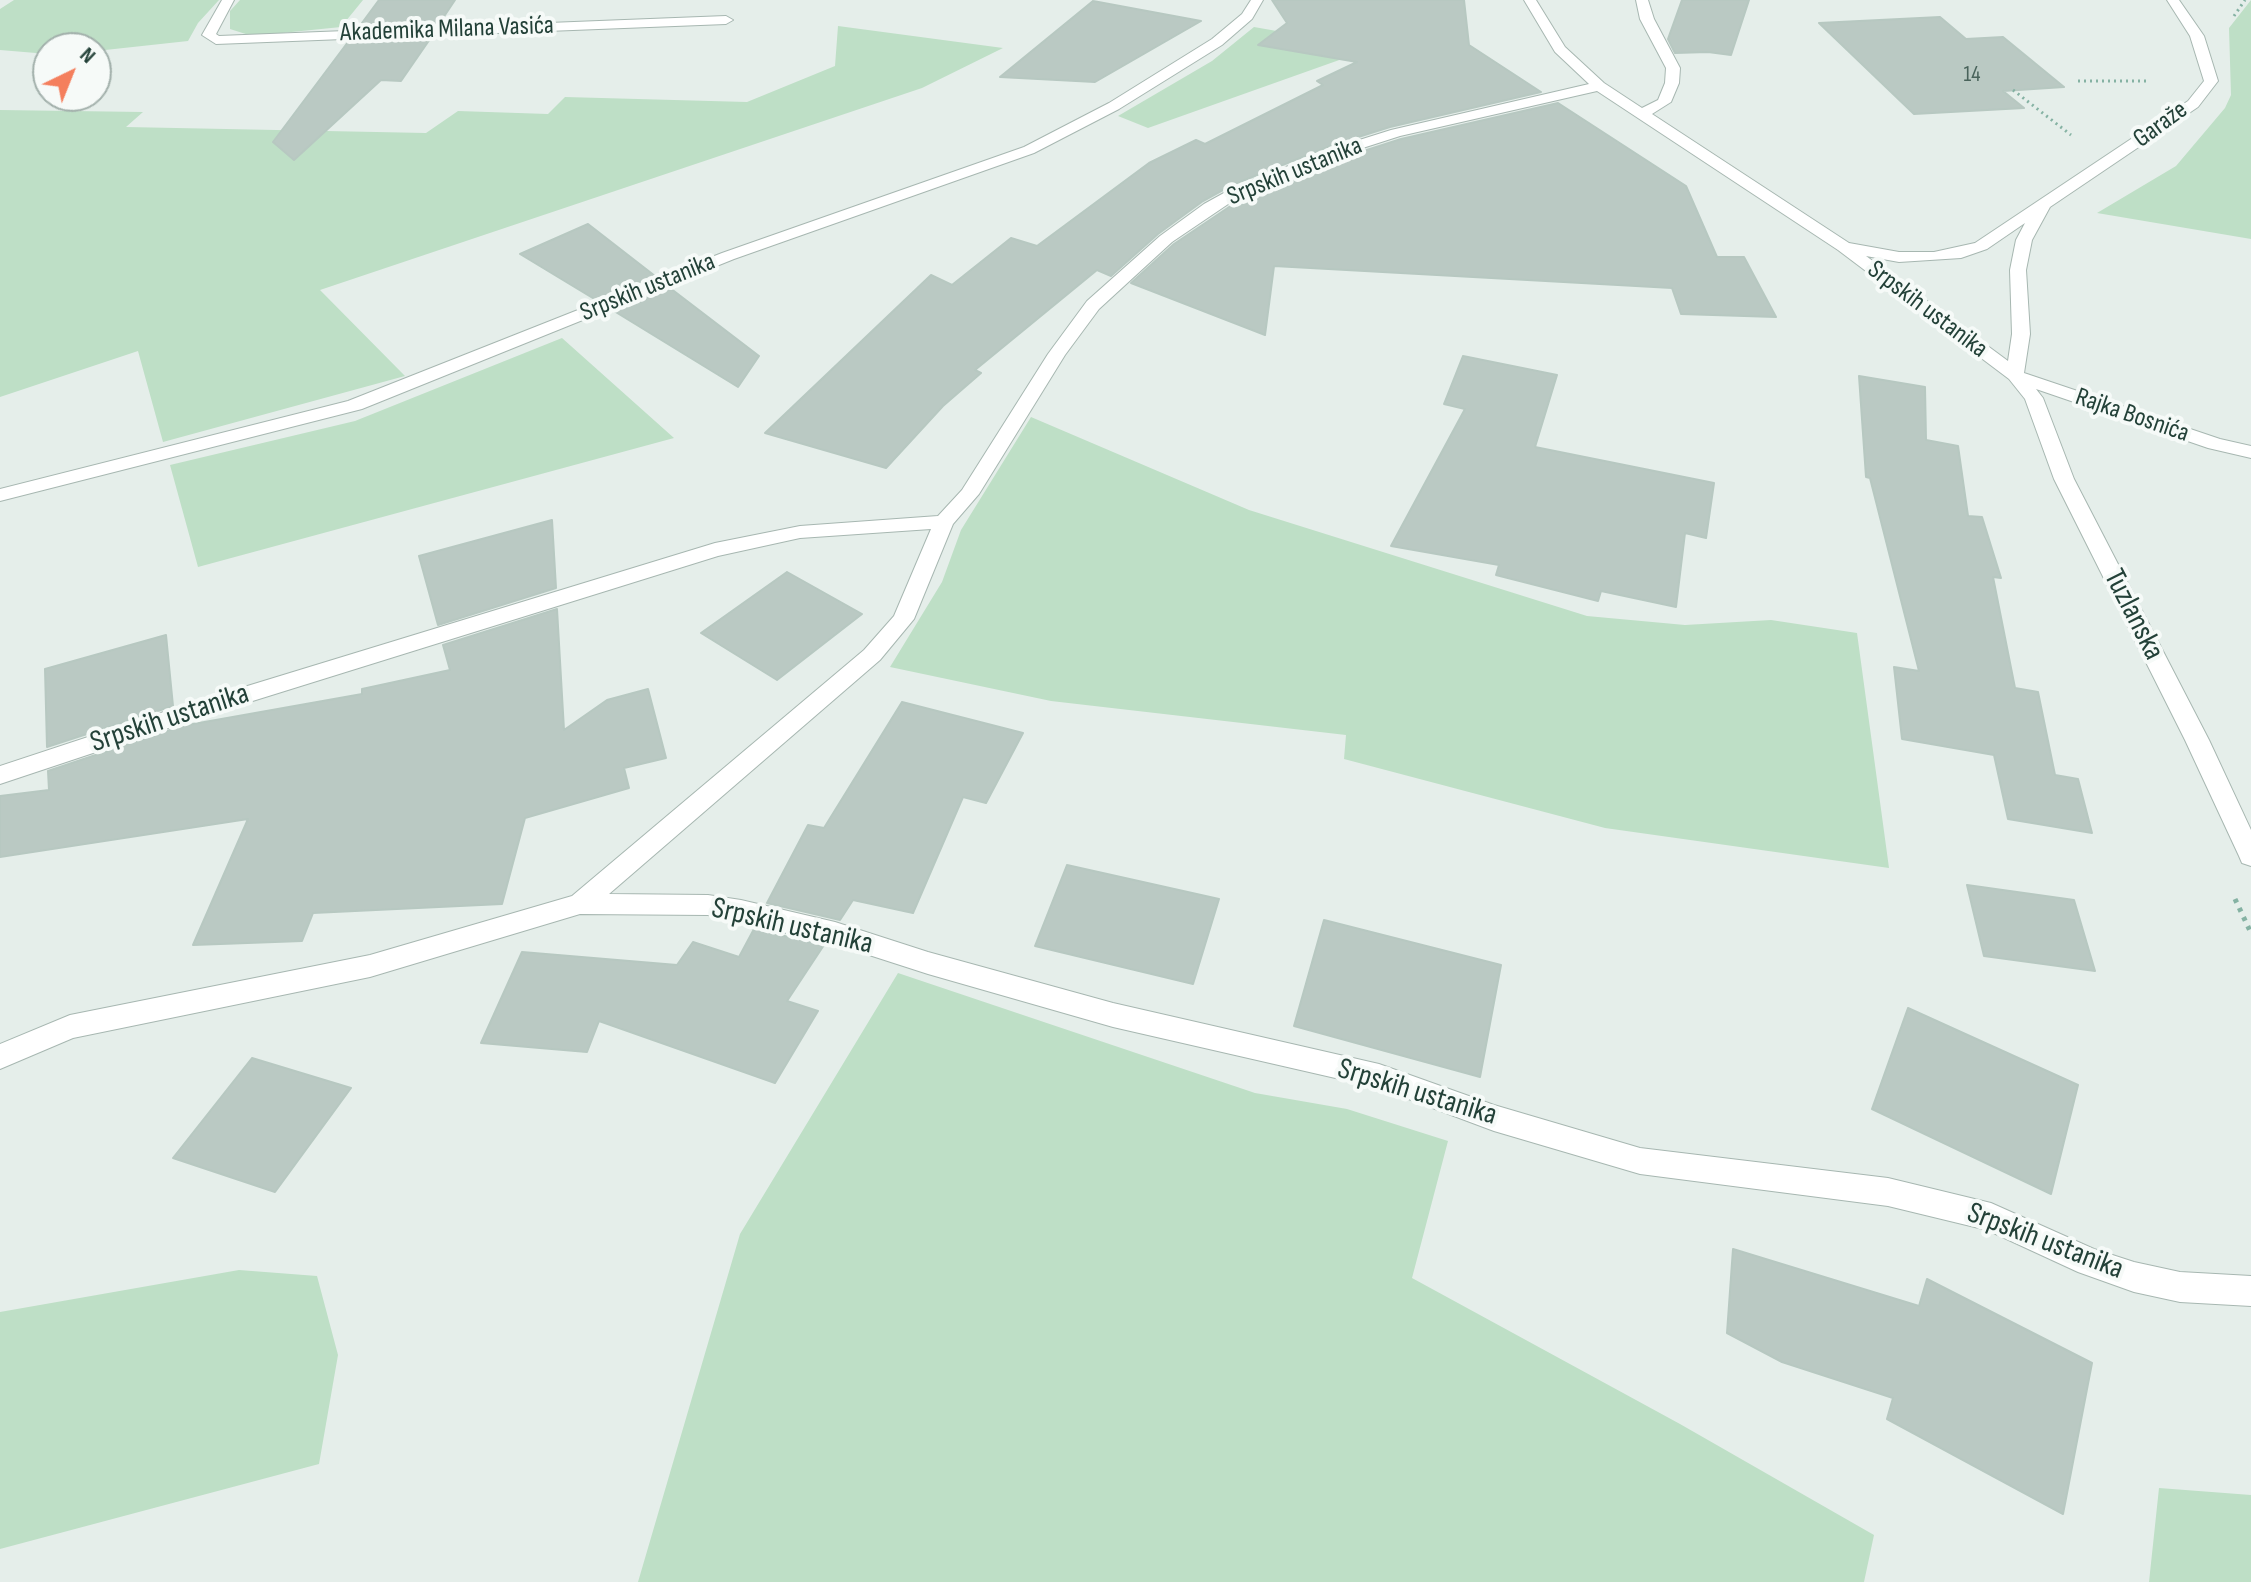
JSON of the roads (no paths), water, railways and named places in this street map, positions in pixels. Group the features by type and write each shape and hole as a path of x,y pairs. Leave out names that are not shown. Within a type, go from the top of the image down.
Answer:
{"street":[{"name":"Akademika Milana Vasića","path":"228,0 209,35 216,40 726,20"},
{"name":"Srpskih ustanika","path":"0,495 355,405 682,273 1029,150 1114,106 1217,42 1247,16 1257,0"},
{"name":"Srpskih ustanika","path":"1530,0 1560,49 1599,86 1844,247 2015,375"},
{"path":"1642,0 1647,19 1673,68 1672,83 1664,102 1642,114"},
{"name":"Garaže","path":"1844,247 1899,257 1934,257 1981,246 2193,104 2211,81 2206,56 2189,10 2173,0"},
{"name":"Srpskih ustanika","path":"580,904 872,655 903,619 944,522 969,494 1057,354 1093,305 1166,239 1210,207 1270,177 1353,146 1396,133 1599,86"},
{"name":"Garaže","path":"2015,375 2021,334 2018,270 2024,240 2044,204"},
{"name":"Rajka Bosnića","path":"2015,375 2215,444 2251,452"},
{"name":"Tuzlanska","path":"2015,375 2034,398 2064,479 2197,740 2251,856"},
{"name":"Srpskih ustanika","path":"0,775 190,712 715,550 800,532 944,522"},
{"name":"Srpskih ustanika","path":"0,1057 70,1027 370,966 580,904 708,905 835,933 1113,1015 1379,1076 1494,1118 1640,1161 1888,1192 1991,1217 2089,1262 2134,1277 2180,1287 2251,1291"}]}
